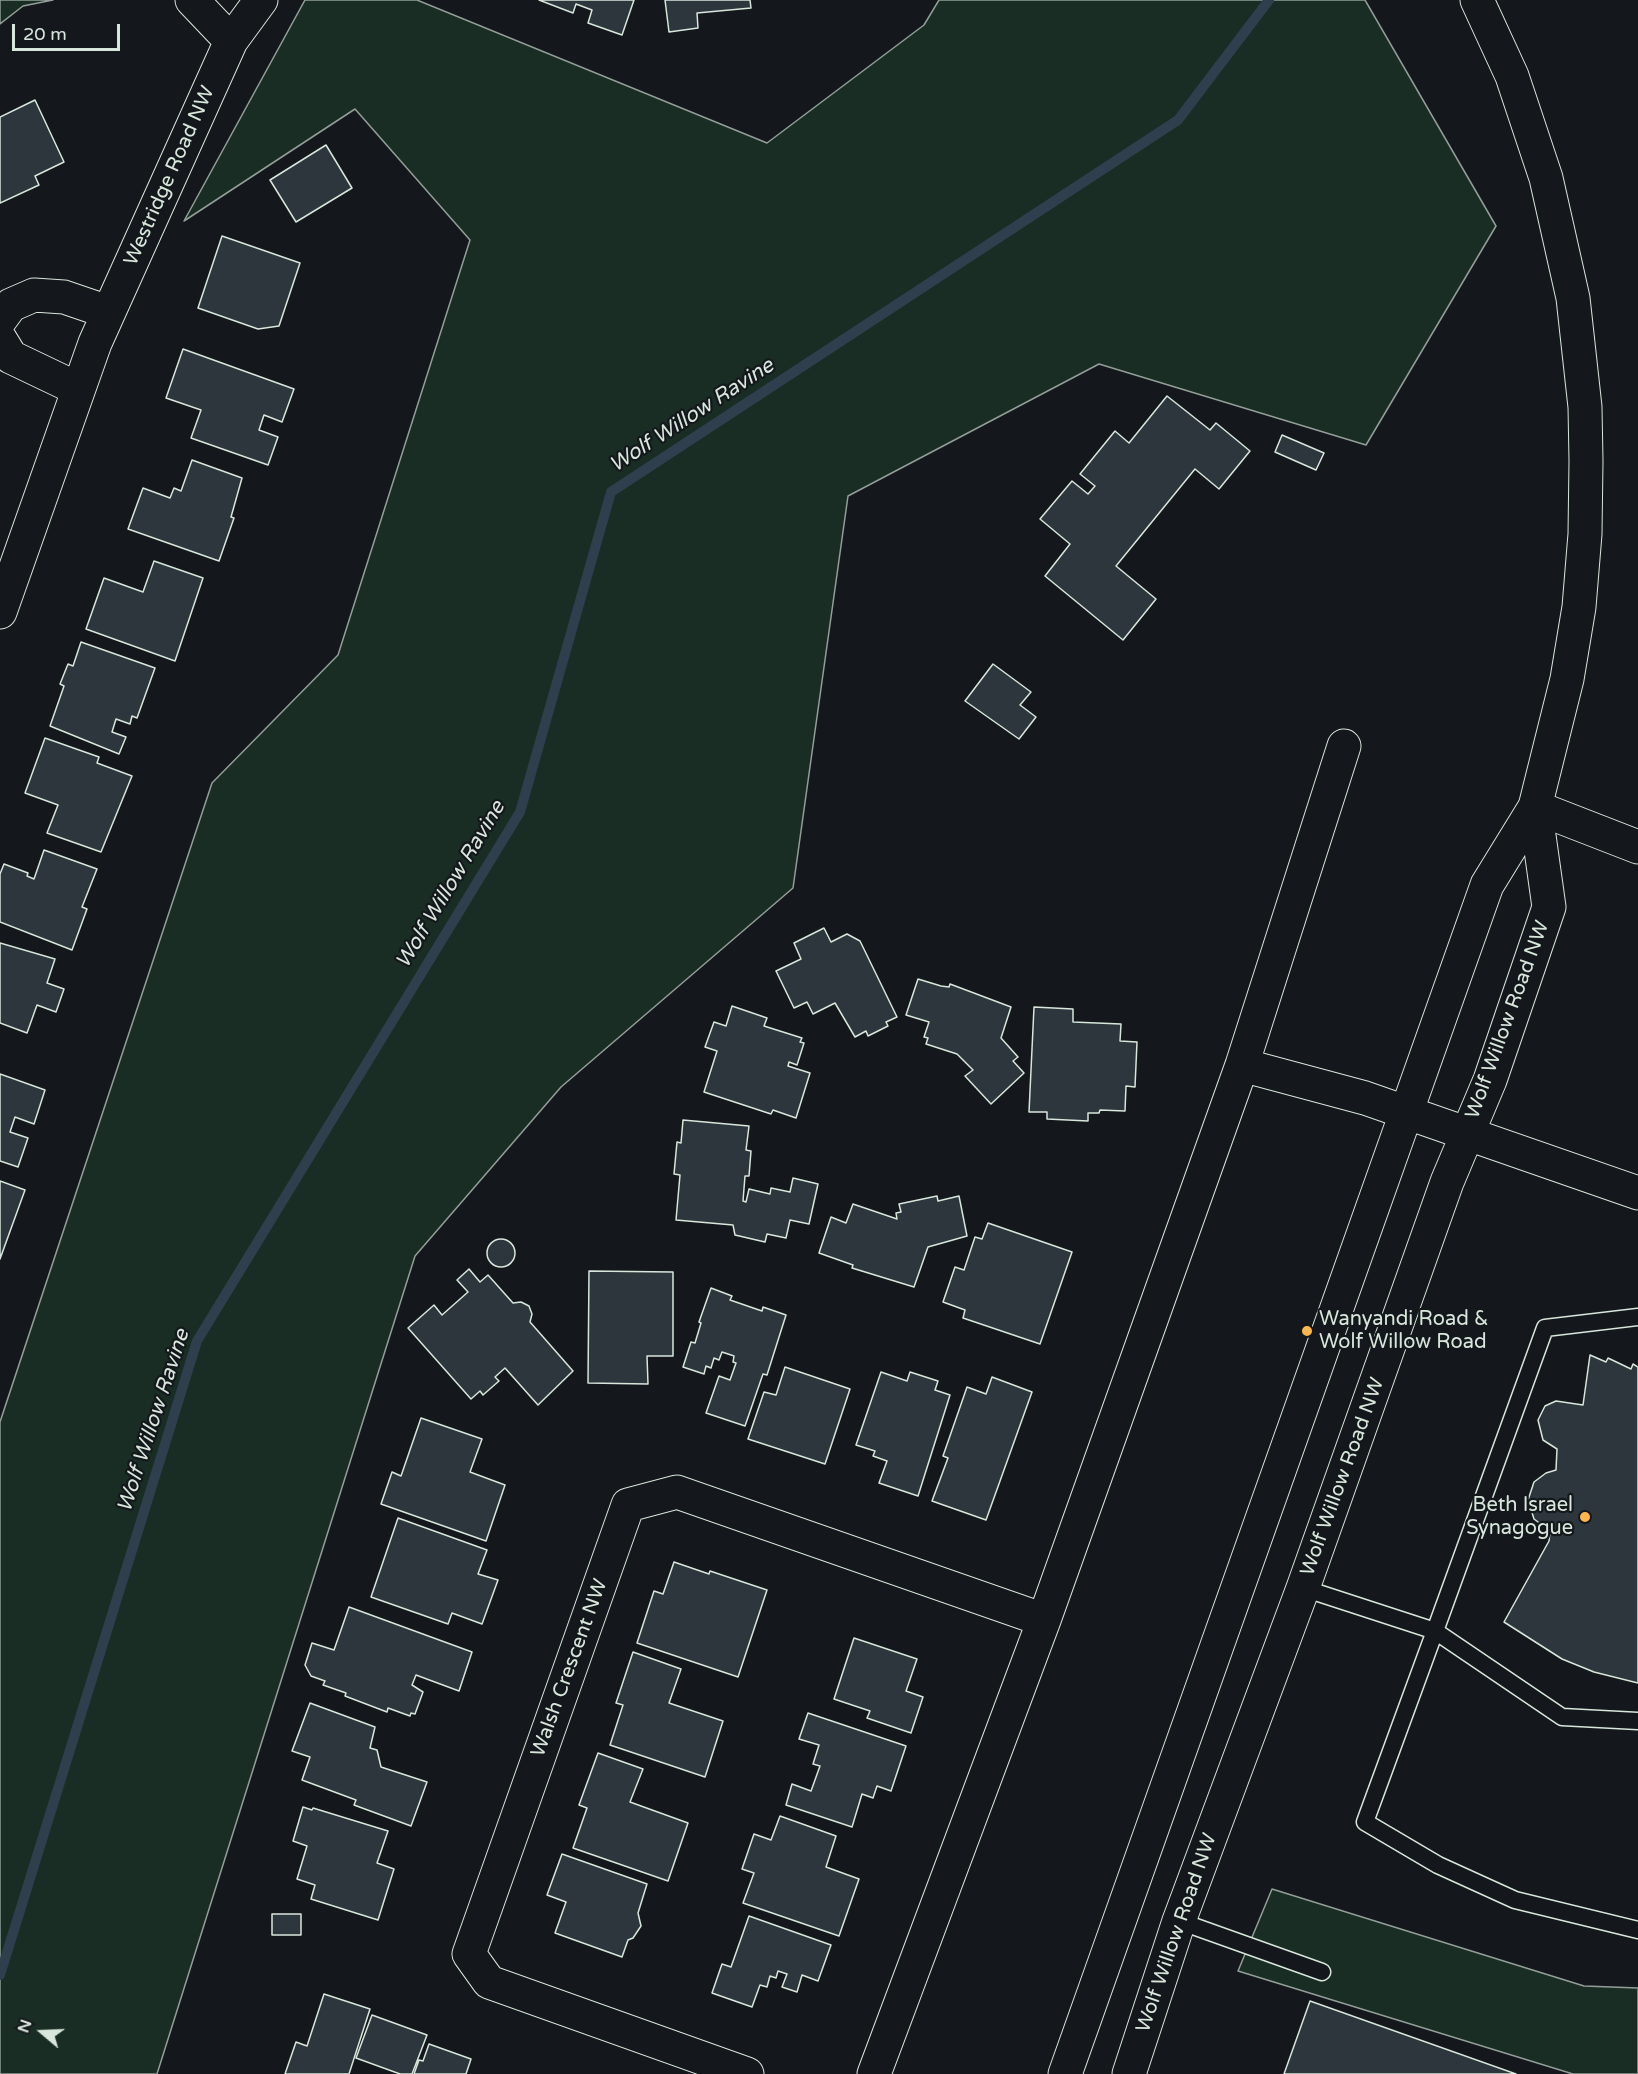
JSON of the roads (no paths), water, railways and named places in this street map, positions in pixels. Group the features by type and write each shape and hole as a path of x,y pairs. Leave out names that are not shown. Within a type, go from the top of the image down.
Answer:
{"street":[{"path":"192,0 231,41"},
{"name":"Westridge Road NW","path":"0,612 78,389 108,312 231,41 261,0"},
{"name":"Wolf Willow Road NW","path":"1065,2074 1408,1113 1487,885 1535,807 1567,679 1579,607 1585,534 1585,407 1573,298 1546,178 1512,76 1477,0"},
{"path":"0,320 11,305 34,295 64,297 108,312"},
{"path":"0,339 11,357 78,389"},
{"path":"874,2074 1044,1620 1242,1065 1344,746"},
{"path":"1535,807 1638,847"},
{"name":"Wolf Willow Road NW","path":"1129,2074 1179,1921 1303,1588 1448,1182 1490,1080 1549,907 1535,807"},
{"path":"1242,1065 1365,1098 1638,1193"},
{"name":"Walsh Crescent NW","path":"747,2074 489,1982 469,1953 628,1505 677,1492 1044,1620"}],"lane":[{"path":"1638,1317 1545,1328 1365,1822 1438,1865 1515,1900 1638,1930"},
{"path":"1303,1588 1436,1631 1562,1717 1638,1721"},
{"path":"1179,1921 1322,1972"}],"waterway":[{"name":"Wolf Willow Ravine","path":"0,1975 197,1341 520,812 611,492 1178,120 1269,0"}],"place":[{"name":"Wanyandi Road & Wolf Willow Road","path":"1307,1331"},
{"name":"Beth Israel Synagogue","path":"1585,1517"}]}
